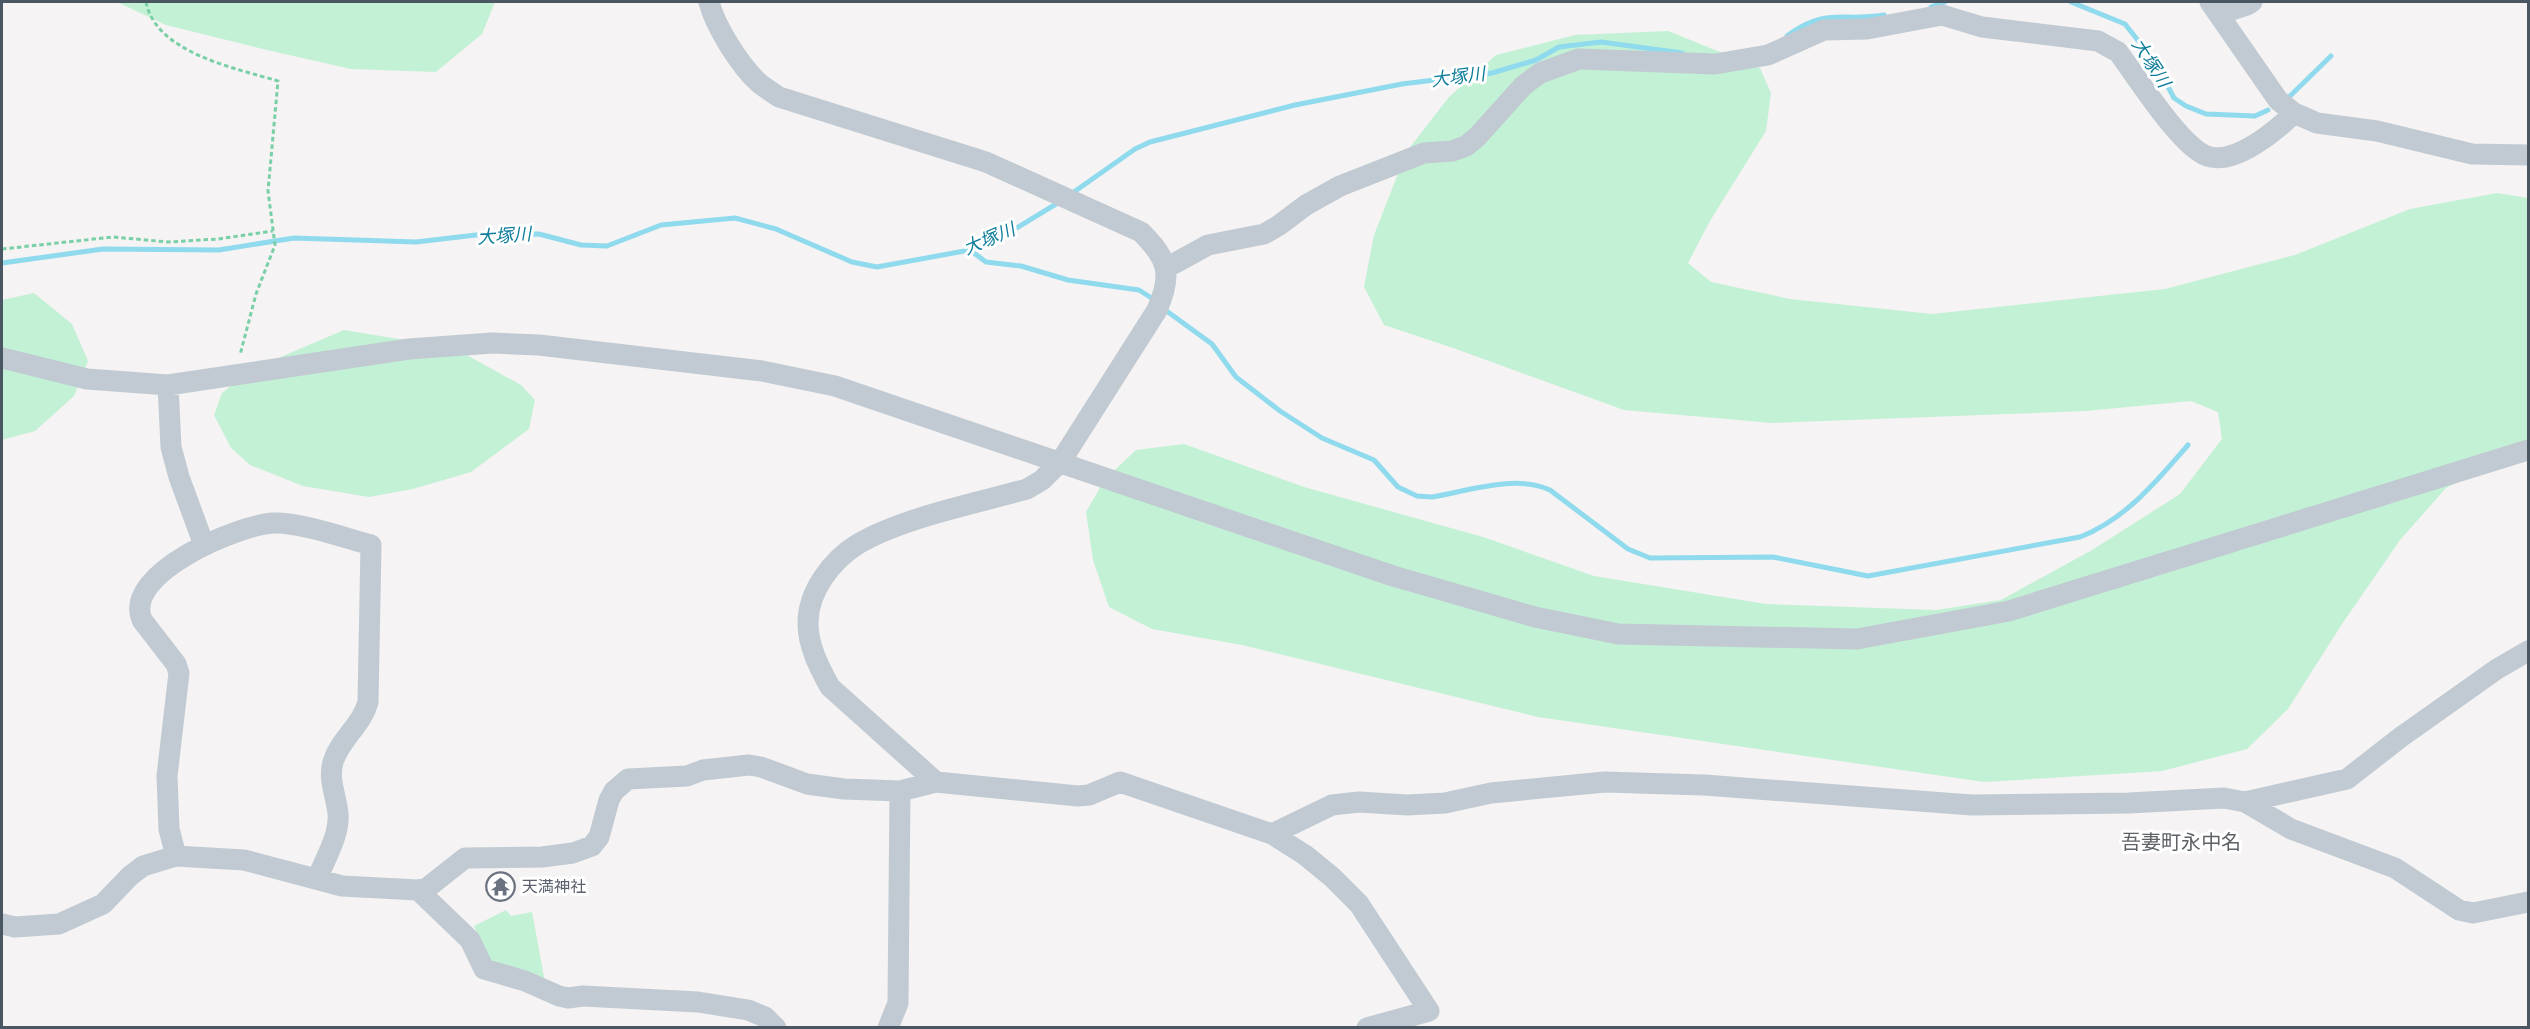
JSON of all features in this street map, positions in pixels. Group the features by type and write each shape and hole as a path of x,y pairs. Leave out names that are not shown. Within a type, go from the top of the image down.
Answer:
{"street":[{"path":"709,2 712,13 741,63 758,82 778,97 986,162 1141,232 1158,249 1166,268 1166,289 1157,310 1061,461 1042,480 1027,489 902,525 857,544 831,566 815,592 808,621 811,642 819,667 830,687 936,782"},
{"path":"2252,2 2247,5 2215,8 2277,100 2294,113 2317,123 2377,131 2472,154 2529,155"},
{"path":"1166,268 1208,245 1264,234 1306,205 1340,186 1424,153 1452,151 1466,146 1478,137 1523,86 1540,73 1579,59 1714,64 1768,56 1824,30 1867,29 1942,15 1982,27 2098,41 2109,46 2118,52 2186,142 2208,157 2225,158 2242,151 2275,132 2294,113"},
{"path":"2,358 87,379 168,385 409,349 492,343 539,345 762,371 835,386 1061,461 1393,576 1535,617 1618,634 1857,639 2009,611 2529,450"},
{"path":"168,385 171,447 179,477 204,545"},
{"path":"176,856 169,829 167,776 179,673 176,664 142,620 140,609 149,587 163,572 174,562 204,545 261,525 275,523 291,525 371,545 368,702 362,718 338,748 332,764 332,783 338,825 317,879"},
{"path":"2245,802 2347,779 2497,669 2529,651"},
{"path":"2,924 15,927 58,924 103,904 143,866 176,856 244,861 342,886 418,890 427,888 454,864 465,858 542,857 573,853 592,846 599,837 609,800 621,783 628,779 687,776 703,770 749,765 807,784 844,789 900,791 936,782 1078,796 1089,795 1120,782 1272,834 1305,855 1332,877 1359,904 1433,1019 1367,1028"},
{"path":"1272,834 1332,805 1359,802 1407,805 1445,803 1491,793 1605,782 1704,785 1972,805 2129,803 2224,798 2245,802 2291,829 2395,868 2459,909 2474,913 2529,902"},
{"path":"888,1028 898,1003 900,791"},
{"path":"418,890 470,940 480,965 489,972 525,981 568,998 583,996 698,1002 748,1010 765,1017 776,1028"}],"path":[{"path":"146,2 154,22 183,48 203,58 278,81 268,191 274,245 250,312 235,376"},
{"path":"2,249 113,237 168,242 218,239 273,231"}],"green space":[{"path":"117,2 495,2 482,34 436,72 351,69 166,25"},
{"path":"1668,31 1760,68 1771,93 1766,131 1710,221 1688,263 1711,282 1790,299 1932,314 2165,289 2295,255 2410,209 2497,193 2528,198 2528,446 2446,488 2400,540 2342,624 2288,709 2247,749 2162,771 1984,782 1538,717 1242,645 1152,629 1109,607 1093,560 1086,512 1105,479 1136,450 1184,444 1304,487 1483,537 1594,576 1766,604 1936,610 2001,600 2092,550 2180,494 2222,439 2218,412 2191,401 2086,411 1772,423 1624,410 1384,325 1364,287 1374,235 1407,151 1449,97 1496,55 1575,35"},
{"path":"34,293 72,324 88,361 74,396 35,431 2,440 2,300"},
{"path":"344,330 454,348 521,385 535,400 529,429 471,472 413,489 369,497 303,486 250,465 231,448 214,415 222,393 252,369"},
{"path":"506,910 511,916 532,912 545,982 496,965 488,958 474,926"}],"waterway":[{"name":"大塚川","path":"1931,7 1945,2"},
{"name":"大塚川","path":"2071,2 2125,24 2155,62 2174,98 2186,106 2206,114 2255,116 2268,110"},
{"name":"大塚川","path":"1787,36 1813,21 1824,18 1884,15"},
{"name":"大塚川","path":"1071,194 1135,149 1150,142 1295,105 1402,84 1492,73 1536,60 1559,47 1601,42 1682,53"},
{"name":"大塚川","path":"2289,97 2331,56"},
{"name":"大塚川","path":"2,263 103,249 219,250 294,238 416,242 476,235 539,234 581,245 607,246 661,225 735,218 776,229 852,262 877,267 970,250 1005,235 1061,201"},
{"path":"970,250 986,262 1021,266 1068,280 1139,290 1150,297"},
{"path":"1168,312 1212,344 1236,377 1280,411 1322,438 1374,460 1398,487 1417,496 1432,497 1492,485 1537,485 1550,490 1628,549 1650,558 1773,557 1868,576 2080,537 2112,520 2140,498 2188,445"}],"place":[{"name":"天満神社","path":"501,886"}],"district":[{"name":"吾妻町永中名","path":"2181,842"}]}
